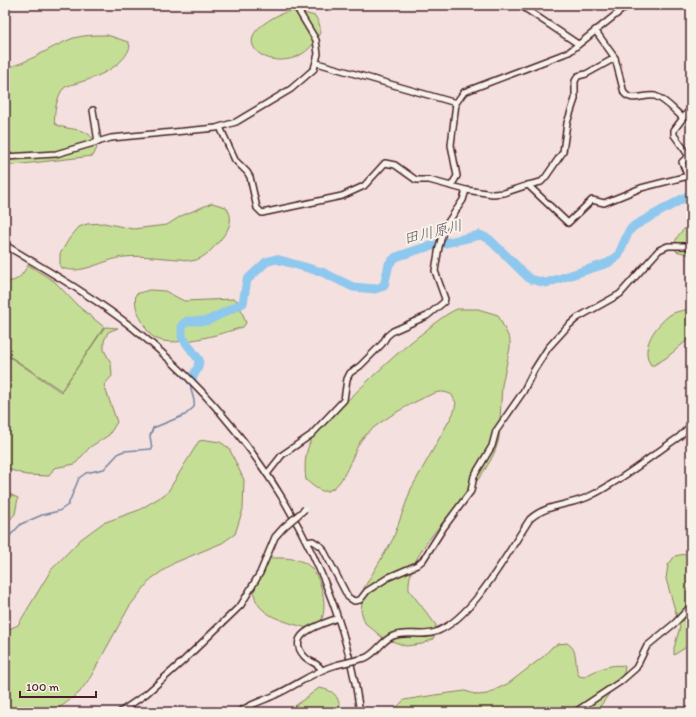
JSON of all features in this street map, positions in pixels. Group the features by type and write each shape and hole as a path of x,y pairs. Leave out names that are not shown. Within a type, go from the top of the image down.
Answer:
{"street":[{"path":"5,157 56,154 122,137 220,127 242,119 291,89 309,75 317,63 318,54 316,40 295,5"},
{"path":"520,5 578,44"},
{"path":"451,186 457,176 451,145 456,103 464,92 569,52 628,5"},
{"path":"596,30 615,58 624,93 627,96 634,98 655,96 683,118"},
{"path":"220,127 235,160 248,172 257,208 262,213 342,196 364,186 385,163 395,165 413,178 430,180 466,190 498,194 541,182 545,178 563,152 567,123 574,99 576,78 615,58"},
{"path":"317,63 456,103"},
{"path":"690,178 682,162 689,156 674,134 674,130 691,108"},
{"path":"93,110 98,142"},
{"path":"528,185 568,223 592,200 604,203 641,188 684,177 690,178"},
{"path":"267,474 282,454 311,435 344,400 347,379 350,373 360,366 393,331 426,316 444,302 445,299 435,271 440,245 444,228 463,200 466,190"},
{"path":"5,245 87,296 133,328 186,375 211,400 267,474 307,542 338,618 354,678 360,712"},
{"path":"307,542 313,541 322,547 348,597 354,601 360,600 367,591 389,577 417,565 423,560 444,527 471,491 474,476 492,446 496,431 523,392 548,348 577,318 620,294 659,250 668,246 691,246"},
{"path":"239,712 248,706 276,695 321,669 365,658 377,652 391,636 406,633 429,634 450,625 470,606 481,592 530,519 535,514 547,508 592,495 679,437 691,425"},
{"path":"120,712 146,694 182,662 241,605 260,573 275,537 305,509"},
{"path":"575,712 620,682 636,668 642,654 650,643 675,623 691,606"},
{"path":"321,669 303,656 300,650 301,639 308,629 338,618"}],"green space":[{"path":"295,11 315,16 320,26 320,33 314,43 302,54 289,59 276,60 264,57 256,51 252,42 255,33 275,16 286,12"},
{"path":"93,35 107,35 128,42 130,46 128,52 118,64 105,72 64,88 59,95 55,111 55,124 62,127 80,130 90,135 97,148 93,156 5,166 5,68 22,63 71,39"},
{"path":"212,203 226,207 230,214 230,225 214,247 201,258 191,261 131,256 116,258 84,269 68,270 60,267 60,254 69,239 79,227 87,224 104,223 133,229 167,225 181,216"},
{"path":"691,223 691,255 676,251 675,242 684,229"},
{"path":"28,265 54,281 78,306 104,327 62,390 105,327 118,328 108,332 104,341 104,350 111,363 112,376 104,385 117,422 109,435 90,447 75,464 54,468 49,476 26,475 5,468 5,354 61,392 62,391 5,353 5,281 13,281 19,278"},
{"path":"149,290 165,291 184,301 234,299 238,301 246,323 243,327 196,339 171,342 160,340 149,333 136,308 136,294"},
{"path":"457,309 478,309 498,315 510,340 510,348 502,385 499,438 492,457 480,477 433,534 420,553 411,572 409,590 436,625 433,639 422,644 406,646 383,638 365,623 361,611 364,588 393,539 411,489 454,412 456,403 452,395 444,392 435,393 407,406 385,419 362,439 339,483 327,491 321,491 306,480 306,459 312,438 327,420 404,348 440,319"},
{"path":"691,309 691,337 666,358 654,365 651,365 647,351 648,344 659,325 670,315"},
{"path":"207,440 220,442 229,448 244,480 243,509 235,534 222,543 174,563 151,579 129,607 90,678 79,693 54,712 5,712 5,631 18,625 51,570 81,539 103,523 139,510 167,493 199,441"},
{"path":"5,492 18,498 15,514 5,525"},
{"path":"691,553 691,644 674,655 674,648 680,627 666,579 668,565 675,556"},
{"path":"266,558 299,560 309,566 314,572 321,588 324,606 321,621 315,628 310,629 283,621 266,612 259,606 255,598 254,584 257,572"},
{"path":"567,643 574,650 579,676 584,677 609,666 625,666 624,673 596,712 395,712 395,709 404,700 465,691 478,695 487,694 509,683 544,656 552,647 558,644"},
{"path":"319,688 325,689 335,695 339,702 341,712 287,712"}],"waterway":[{"name":"田川原川","path":"191,381 198,367 199,360 182,337 182,325 187,321 207,321 243,303 247,280 266,262 276,259 322,272 353,287 375,289 384,286 389,264 396,257 423,248 480,235 489,239 530,279 546,283 608,263 618,256 629,231 634,226 691,194"},
{"path":"5,541 21,524 42,515 59,511 68,505 79,478 86,473 104,469 119,453 124,451 152,449 150,436 153,428 185,415 194,407 191,383"}]}
